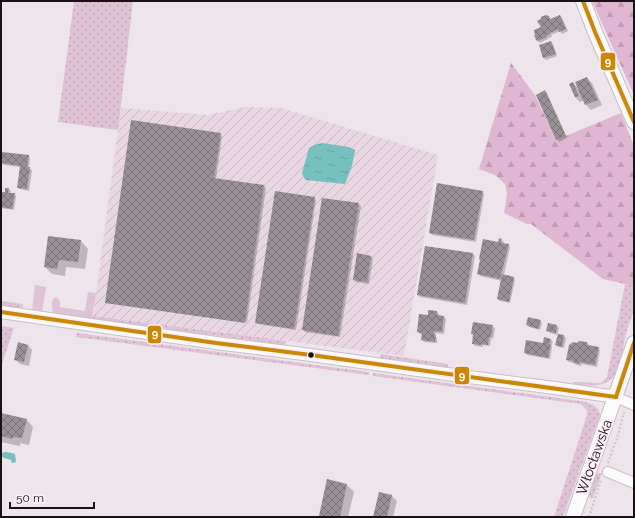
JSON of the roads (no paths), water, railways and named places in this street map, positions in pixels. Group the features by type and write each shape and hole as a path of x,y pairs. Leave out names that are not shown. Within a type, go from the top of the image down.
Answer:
{"main road":[{"path":"583,1 634,122"},
{"name":"Włocławska","path":"573,517 625,402 634,343"}],"street":[{"path":"1,312 216,343 555,388 625,402"},
{"path":"606,471 634,483"}],"water":[{"path":"322,143 349,147 355,150 352,166 345,184 306,180 304,178 302,173 309,148"},
{"path":"4,452 15,454 16,462 12,463 11,460 1,456"}]}
